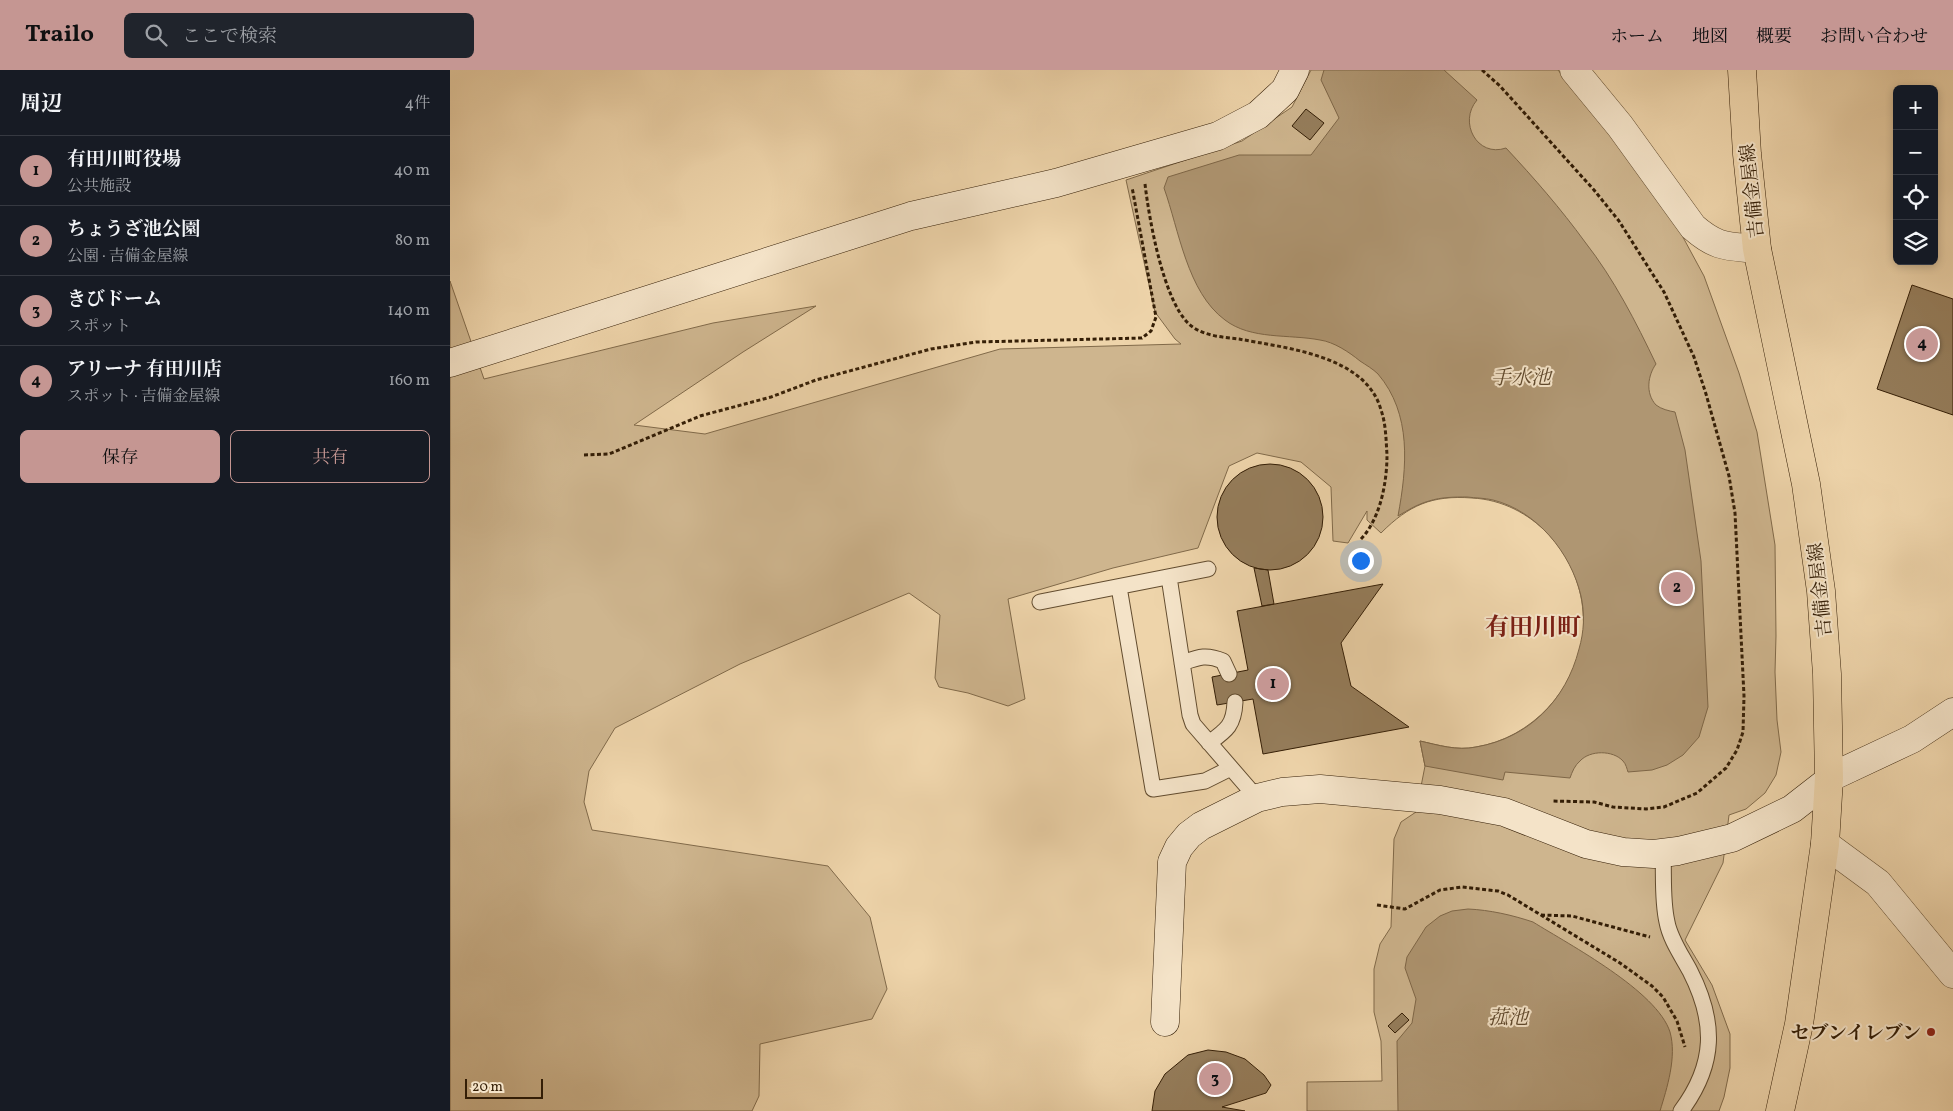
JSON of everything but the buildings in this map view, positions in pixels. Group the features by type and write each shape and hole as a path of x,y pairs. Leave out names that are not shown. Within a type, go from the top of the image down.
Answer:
{"main road":[{"name":"吉備金屋線","path":"1742,70 1747,154 1757,249 1806,484 1821,591 1827,674 1829,780 1825,844 1799,1024 1780,1111"}],"street":[{"path":"450,363 911,216 1056,183 1218,136 1258,115 1285,90 1296,70"},
{"path":"1574,70 1620,126 1693,227 1705,237 1721,246 1757,249"},
{"path":"1165,1022 1172,862 1189,835 1201,826 1257,798 1282,792 1320,789 1440,800 1504,812 1586,844 1623,852 1662,853 1732,838 1792,809 1829,780 1950,718"},
{"path":"1825,844 1878,883 1953,974"}],"lane":[{"path":"1040,602 1208,569"},
{"path":"1169,577 1193,724 1257,798"},
{"path":"1119,587 1153,789 1204,781 1231,768"},
{"path":"1182,662 1211,656 1223,661 1229,674"},
{"path":"1209,743 1230,726 1235,715 1235,702"},
{"path":"1662,853 1667,923 1699,989 1710,1036 1704,1066 1690,1098 1681,1111"}],"path":[{"path":"1482,70 1506,93 1594,190 1619,221 1664,292 1694,357 1729,476 1735,512 1744,696 1743,732 1738,750 1726,768 1696,793 1664,807 1646,809 1614,807 1594,802 1550,801"},
{"path":"584,455 609,454 700,416 771,397 825,377 931,349 976,342 1142,338 1151,331 1156,317 1135,160"},
{"path":"1135,160 1166,282 1177,308 1189,324 1205,333 1308,352 1351,371 1370,389 1381,408 1386,433 1387,459 1378,513 1368,532 1360,540"},
{"path":"1377,905 1405,909 1440,890 1462,887 1498,891 1521,902 1620,963 1652,986 1663,997 1677,1021 1684,1042 1685,1055"},
{"path":"1541,915 1572,916 1645,936 1675,942"}],"shaded area":[{"path":"1311,70 1558,70 1604,127 1678,228 1704,276 1739,373 1757,432 1775,545 1775,672 1777,720 1781,752 1776,775 1765,793 1746,809 1729,815 1723,863 1685,940 1712,985 1730,1034 1730,1068 1719,1111 1307,1111 1307,1082 1382,1081 1381,1041 1374,1012 1374,969 1380,944 1391,927 1394,839 1401,822 1416,812 1425,766 1420,741 1455,748 1476,747 1496,742 1516,733 1533,722 1562,691 1572,672 1580,652 1584,631 1583,612 1580,591 1562,551 1549,534 1532,520 1514,509 1494,501 1472,498 1458,497 1433,500 1401,515 1381,533 1367,520 1367,511 1348,543 1333,541 1331,487 1301,462 1257,453 1229,466 1198,548 1113,568 1008,599 1025,699 1008,706 968,693 939,687 935,678 940,615 909,593 740,664 615,728 589,771 584,802 592,830 828,866 870,917 887,989 872,1019 760,1044 759,1096 752,1111 450,1111 450,281 484,379 713,323 816,306 634,425 705,434 1000,349 1181,344 1175,339 1155,312 1126,180 1242,141 1292,107"}],"water":[{"name":"手水池","path":"1324,70 1444,70 1477,100 1469,118 1470,127 1479,143 1487,148 1496,150 1506,148 1557,206 1596,256 1624,301 1656,364 1651,373 1650,395 1656,405 1665,410 1675,412 1685,450 1701,561 1708,707 1699,737 1683,755 1667,765 1652,770 1628,772 1625,764 1619,757 1608,753 1595,753 1584,757 1578,763 1570,778 1505,772 1503,780 1425,766 1420,741 1455,748 1476,747 1495,742 1513,735 1528,725 1555,700 1565,685 1579,649 1583,623 1581,596 1569,564 1550,536 1538,524 1509,506 1487,499 1448,498 1425,502 1398,516 1405,460 1402,424 1397,406 1378,374 1346,351 1331,343 1308,338 1258,334 1235,326 1212,308 1193,277 1164,188 1168,177 1239,155 1311,155 1339,118 1321,80"},
{"name":"菰池","path":"1468,909 1501,913 1533,922 1610,970 1631,985 1648,1001 1662,1016 1670,1032 1672,1042 1672,1062 1660,1111 1398,1111 1397,1041 1412,1023 1416,999 1405,968 1407,957 1426,927 1440,916 1452,911"}],"place":[{"name":"アリーナ 有田川店","path":"1922,344"},
{"name":"ちょうざ池公園","path":"1677,588"},
{"name":"有田川町役場","path":"1273,684"},
{"name":"セブンイレブン","path":"1931,1032"},
{"name":"きびドーム","path":"1215,1079"}],"district":[{"name":"有田川町","path":"1533,627"}]}
